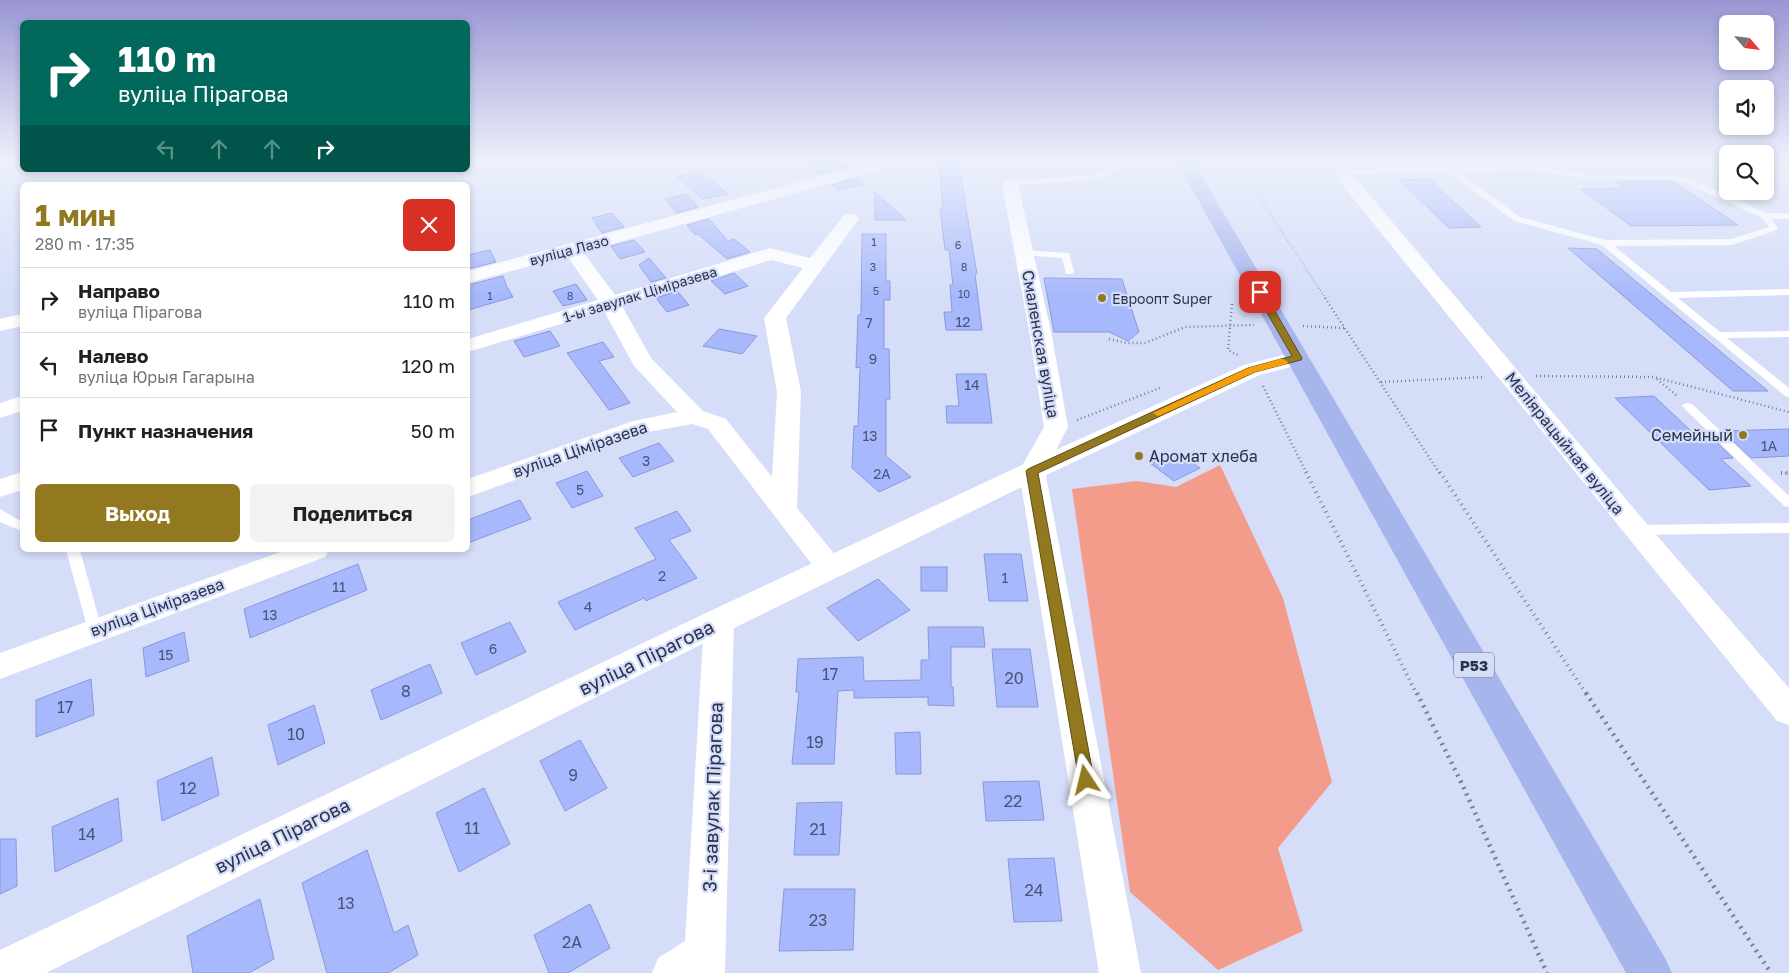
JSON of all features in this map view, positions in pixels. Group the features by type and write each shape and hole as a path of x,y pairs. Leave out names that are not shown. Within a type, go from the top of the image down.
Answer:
{"main road":[{"name":"Р53","path":"1210,205 1650,973"},
{"name":"вуліца Пірагова","path":"0,973 720,621 1032,471 1252,370 1298,358"}],"street":[{"name":"вуліца Лазо","path":"470,276 732,205"},
{"name":"Смаленская вуліца","path":"1014,205 1041,336 1056,427 1032,471"},
{"name":"Меліярацыйная вуліца","path":"1368,205 1636,530 1789,711"},
{"path":"783,510 789,392 775,318 850,219"},
{"path":"571,249 610,302 642,361 694,416 717,424 830,568"},
{"name":"1-ы завулак Ціміразева","path":"470,345 770,254 814,265"},
{"path":"0,325 20,320"},
{"path":"0,411 20,405"},
{"name":"вуліца Ціміразева","path":"470,487 642,426 694,416"},
{"path":"1032,471 1120,973"},
{"path":"0,488 20,482"},
{"name":"вуліца Ціміразева","path":"0,666 310,552"},
{"name":"3-і завулак Пірагова","path":"704,962 720,621"},
{"path":"673,973 704,962"}],"lane":[{"path":"1498,205 1517,219 1605,243 1732,242 1774,228 1765,216"},
{"path":"1742,205 1765,216 1789,216"},
{"path":"1605,243 1789,394"},
{"path":"1024,253 1066,255 1070,272"},
{"path":"1668,296 1789,292"},
{"path":"1717,335 1789,334"},
{"path":"1688,406 1789,504"},
{"path":"0,513 5,519 20,526"},
{"path":"1636,530 1789,528"},
{"path":"74,552 95,630"}],"path":[{"path":"1265,205 1771,973"},
{"path":"1232,304 1228,350 1242,357 1233,361"},
{"path":"1109,338 1127,343 1146,342 1185,327 1229,325 1279,324 1345,328"},
{"path":"1380,382 1510,376 1654,377 1789,412"},
{"path":"1654,377 1688,406"},
{"path":"1261,382 1462,784 1547,973"},
{"path":"1056,427 1168,385"}],"shaded area":[{"path":"1220,465 1283,598 1332,782 1278,848 1303,931 1218,970 1130,892 1072,489 1137,481 1176,487"}],"building":[{"path":"670,205 697,205 698,207 677,213"},
{"path":"875,205 890,205 906,220 875,220"},
{"path":"943,205 966,205 977,274 975,274 982,330 946,330 944,312 952,312 950,285 953,285 949,250 945,250 940,209 943,209"},
{"path":"1425,205 1458,205 1481,227 1449,228"},
{"path":"1603,205 1709,205 1738,225 1631,226"},
{"path":"612,213 624,227 602,233 592,218"},
{"path":"709,219 728,241 734,239 750,252 727,259 698,234 695,235 687,225"},
{"path":"862,234 886,234 886,281 890,281 890,300 884,300 884,349 889,349 890,399 886,399 886,456 911,477 879,492 852,468 854,426 858,426 860,367 856,368 858,315 861,315"},
{"path":"634,240 645,252 620,259 611,246"},
{"path":"1568,248 1597,249 1768,391 1733,391"},
{"path":"490,250 496,262 470,268 470,255"},
{"path":"649,258 666,278 651,282 639,265"},
{"path":"734,273 748,286 725,294 711,281"},
{"path":"503,276 513,297 470,309 470,284"},
{"path":"1044,278 1122,279 1139,332 1128,341 1109,332 1054,332"},
{"path":"576,284 587,300 563,306 553,291"},
{"path":"677,291 689,305 667,312 656,298"},
{"path":"719,329 757,336 742,354 703,346"},
{"path":"550,331 560,346 524,357 514,341"},
{"path":"603,342 614,357 599,361 630,403 609,410 567,353"},
{"path":"956,374 986,374 992,423 947,423 946,406 959,406"},
{"path":"1654,396 1692,432 1706,432 1733,458 1721,459 1751,486 1709,490 1615,398"},
{"path":"1789,429 1789,456 1751,458 1723,431"},
{"path":"659,443 674,461 633,477 619,458"},
{"path":"1175,451 1200,468 1174,481 1150,463"},
{"path":"587,471 603,496 572,508 556,483"},
{"path":"520,500 531,519 470,542 470,519"},
{"path":"677,511 691,531 669,540 697,578 646,601 644,598 575,630 558,602 656,559 635,528"},
{"path":"984,554 1021,554 1028,601 989,601"},
{"path":"358,564 367,590 250,638 244,609"},
{"path":"921,567 947,567 947,591 921,591"},
{"path":"878,579 910,610 858,641 827,608"},
{"path":"510,622 526,652 476,675 461,643"},
{"path":"928,627 983,627 985,647 951,647 951,687 953,687 954,706 928,705 928,697 854,698 854,690 838,691 834,764 792,764 799,692 796,692 798,659 863,657 864,681 921,680 921,660 929,660"},
{"path":"184,632 189,661 146,677 143,648"},
{"path":"992,649 1030,649 1038,707 997,707"},
{"path":"430,664 442,693 381,720 371,690"},
{"path":"91,679 94,715 36,737 36,700"},
{"path":"314,705 325,743 278,765 268,725"},
{"path":"920,732 921,774 896,774 895,733"},
{"path":"580,740 607,788 565,811 540,761"},
{"path":"212,757 219,795 162,821 157,781"},
{"path":"1039,781 1044,820 986,821 983,782"},
{"path":"484,788 510,844 459,872 436,813"},
{"path":"118,798 122,841 55,872 52,827"},
{"path":"842,802 839,855 794,855 797,803"},
{"path":"0,839 16,839 17,886 0,894"},
{"path":"367,850 394,933 408,925 418,955 388,973 327,973 302,883"},
{"path":"1054,858 1062,921 1014,922 1008,859"},
{"path":"784,889 855,889 853,950 779,951"},
{"path":"260,899 274,959 249,973 193,973 187,936"},
{"path":"590,904 610,948 568,973 549,973 534,935"}],"slow traffic":[{"path":"1158,413 1252,370 1283,362"}],"place":[{"name":"Евроопт Super","path":"1102,298"},
{"name":"Семейный","path":"1743,435"},
{"name":"Аромат хлеба","path":"1139,456"}],"route":[{"path":"1086,780 1032,471 1252,370 1298,358 1260,292"}]}
